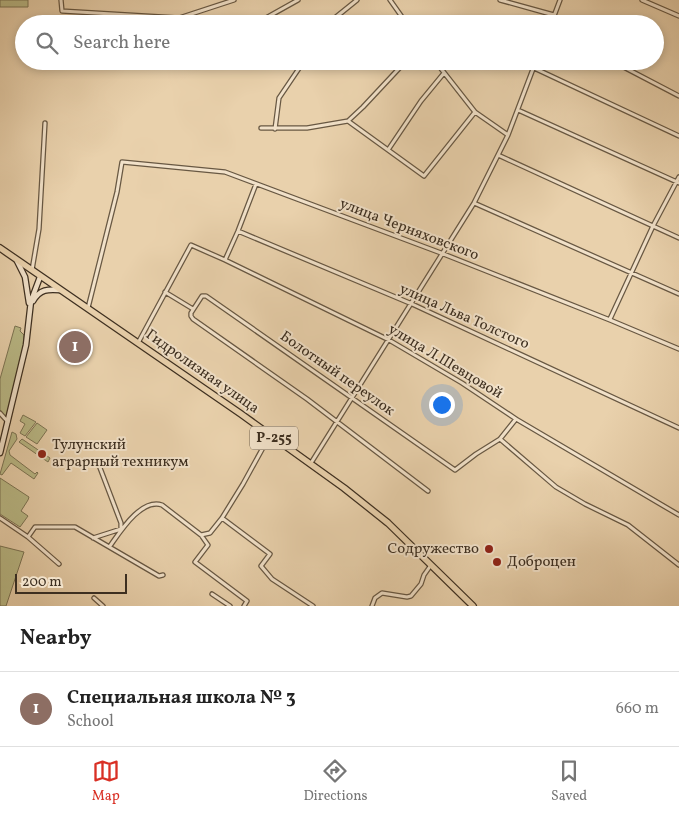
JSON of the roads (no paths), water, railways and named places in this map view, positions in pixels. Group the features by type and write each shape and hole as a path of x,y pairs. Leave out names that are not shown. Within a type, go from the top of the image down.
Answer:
{"highway":[{"name":"Гидролизная улица","path":"0,248 270,435 383,518 473,606"}],"street":[{"path":"61,0 62,11 129,15"},
{"path":"189,15 234,0"},
{"path":"271,15 298,0"},
{"path":"338,15 357,0"},
{"path":"390,0 401,15"},
{"path":"500,0 554,15 560,0"},
{"path":"642,0 679,16"},
{"path":"275,129 279,98 298,70"},
{"path":"261,128 307,128 348,121 398,70"},
{"path":"442,70 475,112 508,135"},
{"path":"310,464 474,203 508,135 533,70"},
{"path":"538,70 679,136"},
{"path":"629,70 679,96"},
{"path":"388,150 421,101 444,73"},
{"path":"518,110 678,183"},
{"path":"348,121 424,176 475,112"},
{"path":"32,270 39,229 45,123"},
{"path":"498,155 679,238"},
{"name":"улица Черняховского","path":"88,309 114,207 122,162 225,172 441,253 610,319 679,349"},
{"path":"610,319 653,226 678,183 679,178"},
{"path":"225,260 256,184"},
{"path":"474,203 679,294"},
{"name":"улица Льва Толстого","path":"238,231 412,304 679,428"},
{"name":"улица Л.Шевцовой","path":"165,292 190,245 225,260 389,340 679,515"},
{"path":"17,260 27,284 30,316"},
{"path":"0,453 26,345 32,297 40,277"},
{"path":"30,306 40,292 48,289 60,290"},
{"path":"138,343 165,292 193,310 191,314 193,319 338,422 428,491"},
{"name":"Болотный переулок","path":"193,310 202,296 206,296 455,470 500,439"},
{"path":"0,413 8,422"},
{"path":"516,418 500,439 556,487 628,525 679,565"},
{"path":"201,535 210,533 222,518 270,435"},
{"path":"97,460 121,523 121,529"},
{"path":"110,546 128,521 144,509 157,504 165,507 201,535 208,545 195,562 247,601 244,606"},
{"path":"0,518 28,537 59,564"},
{"path":"222,518 270,554 261,566 272,579 313,606"},
{"path":"28,537 35,527 72,527 110,546 159,576 163,575"},
{"path":"93,538 121,529"},
{"path":"372,606 375,598 382,593 412,596 431,565"},
{"path":"212,594 230,606"},
{"path":"94,598 103,606"}],"place":[{"name":"Специальная школа № 3","path":"75,347"},
{"name":"Тулунский аграрный техникум","path":"42,454"},
{"name":"Содружество","path":"489,549"},
{"name":"Доброцен","path":"497,562"}]}
